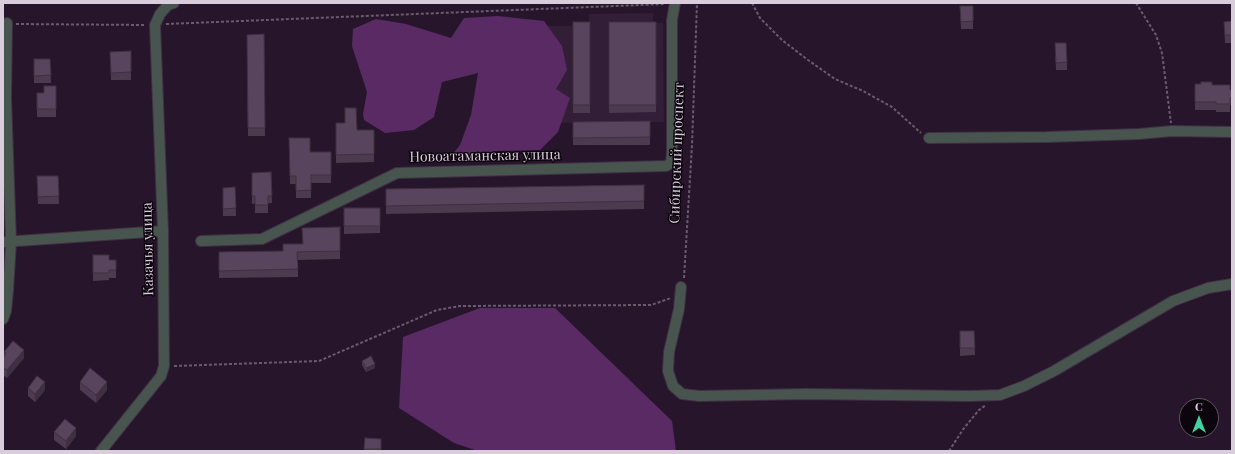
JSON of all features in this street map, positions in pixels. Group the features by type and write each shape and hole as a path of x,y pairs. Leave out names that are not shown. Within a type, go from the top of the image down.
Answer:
{"street":[{"path":"156,25 160,14 168,6 174,3"},
{"name":"Сибирский проспект","path":"666,166 671,162 672,153 672,20 675,3"},
{"path":"3,318 6,311 8,291 6,98 7,24"},
{"name":"Казачья улица","path":"101,451 161,376 164,366 163,231 156,25"},
{"path":"929,138 1047,137 1139,134 1172,131 1232,132"},
{"name":"Новоатаманская улица","path":"201,240 262,239 397,173 666,166"},
{"path":"7,242 163,231"},
{"path":"681,287 679,309 669,352 668,371 673,386 682,394 699,396 806,394 897,396 1000,395 1054,371 1173,301 1208,288 1232,284"}],"path":[{"path":"7,24 156,25 675,3"},
{"name":"Сибирский проспект","path":"681,287 684,277 687,253 697,3"},
{"path":"752,3 760,18 782,40 808,60 835,79 863,91 892,107 911,126 929,138"},
{"path":"1136,3 1156,35 1162,53 1172,131"},
{"path":"164,366 319,361 437,310 460,306 651,305 670,299 681,287"},
{"path":"949,451 964,428 979,410 1000,395"}],"shaded area":[{"path":"653,13 653,23 663,23 664,122 546,123 545,26 589,26 589,14"},
{"path":"498,16 544,21 562,46 567,70 556,89 570,98 558,132 540,150 496,151 456,162 452,155 460,145 471,115 478,73 442,82 434,117 414,130 385,133 364,120 363,114 367,92 352,46 353,29 376,19 406,24 451,38 464,18"},
{"path":"480,308 555,308 672,421 676,451 478,451 454,443 399,408 403,337"}],"building":[{"path":"960,6 973,6 973,21 961,22"},
{"path":"1232,21 1232,35 1225,35 1224,22"},
{"path":"573,22 590,22 590,105 573,105"},
{"path":"609,22 656,22 656,105 609,105"},
{"path":"264,34 265,128 248,128 247,35"},
{"path":"1055,43 1066,43 1067,62 1056,63"},
{"path":"131,51 131,72 111,73 110,52"},
{"path":"34,59 50,59 51,75 34,76"},
{"path":"1201,82 1212,82 1212,85 1230,85 1230,90 1232,90 1232,98 1230,98 1230,104 1195,102 1195,84 1201,84"},
{"path":"44,86 56,86 56,109 37,109 37,93 44,93"},
{"path":"345,108 356,108 357,130 374,130 374,154 336,155 336,123 345,123"},
{"path":"650,121 650,137 573,138 573,122"},
{"path":"289,138 310,138 310,152 331,152 331,175 311,175 311,190 296,191 296,176 290,176"},
{"path":"271,172 272,196 268,196 268,205 255,205 255,196 252,196 252,173"},
{"path":"37,176 58,176 59,196 38,197"},
{"path":"644,185 644,201 386,206 386,189"},
{"path":"235,187 236,208 223,209 223,188"},
{"path":"344,208 380,208 380,226 344,226"},
{"path":"340,227 340,251 297,252 298,269 219,271 219,252 283,251 283,244 303,244 302,228"},
{"path":"93,255 109,255 109,260 116,260 116,270 109,270 109,273 93,273"},
{"path":"960,331 974,331 975,348 960,348"},
{"path":"13,341 24,350 7,370 3,367 3,358 6,353 4,352"},
{"path":"371,356 375,364 366,368 362,361"},
{"path":"90,368 107,382 96,395 80,382"},
{"path":"37,376 45,382 35,394 28,388"},
{"path":"65,419 76,428 66,441 54,432"},
{"path":"365,438 381,439 381,449 364,449"}]}
